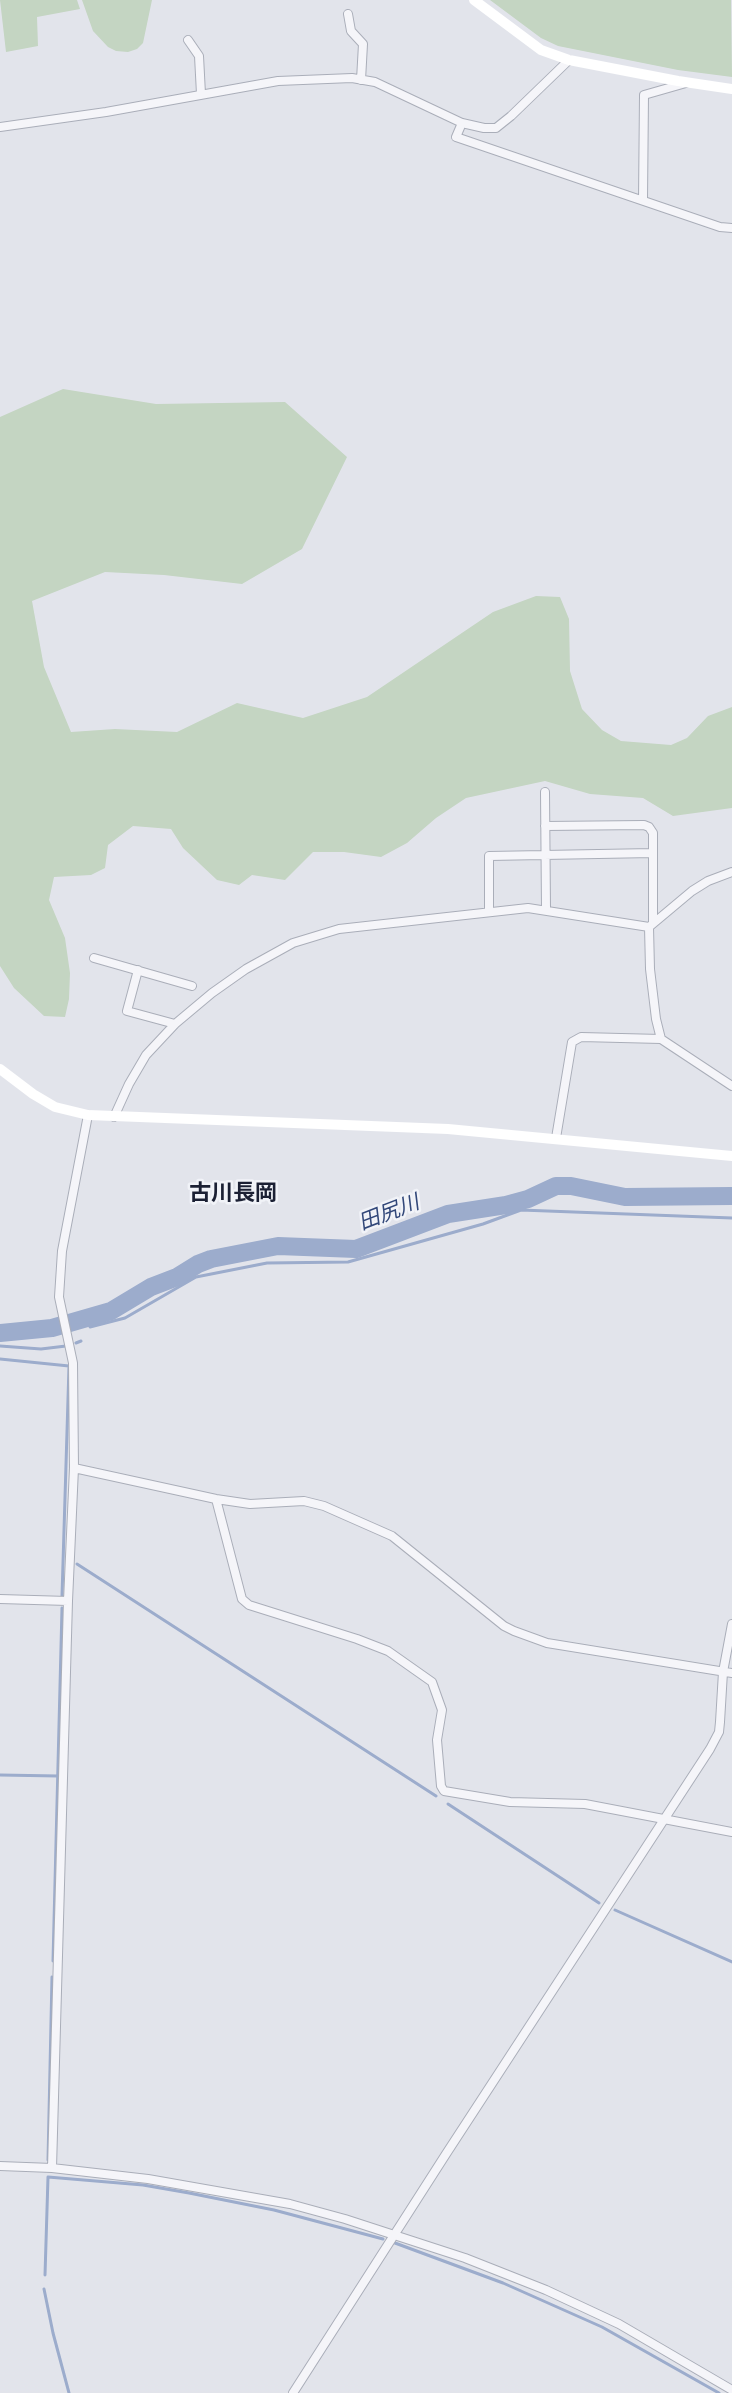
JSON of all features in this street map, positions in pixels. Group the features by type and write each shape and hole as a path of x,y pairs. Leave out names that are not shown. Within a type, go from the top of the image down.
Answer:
{"street":[{"path":"474,0 541,50 569,60 732,89"},
{"path":"348,14 351,31 363,44 361,80"},
{"path":"188,40 199,56 201,94"},
{"path":"0,127 106,112 278,81 361,80 375,82 462,123 496,128 569,60"},
{"path":"643,200 644,95 688,83"},
{"path":"462,123 456,137 720,227 732,228"},
{"path":"545,792 546,909"},
{"path":"545,826 644,825 649,827 652,833 653,853 650,969 656,1019 661,1039"},
{"path":"489,912 489,856 653,853"},
{"path":"114,1117 129,1084 146,1055 175,1024 212,993 274,951 339,929 528,908 651,925 692,891 708,881 732,872"},
{"path":"94,958 192,986"},
{"path":"138,970 127,1011 175,1024"},
{"path":"556,1138 572,1042 581,1037 661,1039 732,1086"},
{"path":"0,1070 55,1107 88,1115 448,1129 732,1156"},
{"path":"52,2168 74,1468 73,1363 59,1297 62,1251 88,1115"},
{"path":"74,1468 216,1499 250,1504 304,1501 324,1506 397,1540 504,1626 514,1631 548,1643 728,1672"},
{"path":"216,1499 242,1599 249,1605 388,1651 432,1682 442,1710 437,1740 441,1786 444,1791 510,1802 585,1804 732,1832"},
{"path":"0,1599 68,1602"},
{"path":"293,2393 664,1818 698,1770 719,1732 732,1624"},
{"path":"0,2166 52,2168 148,2179 234,2193 301,2207 395,2235 465,2258 588,2309 619,2324 732,2390"}],"green space":[{"path":"0,0 77,0 80,9 37,17 38,46 6,52"},
{"path":"82,0 152,0 143,43 137,49 128,52 116,51 108,47 93,31"},
{"path":"490,0 731,0 732,77 678,70 558,46 541,38"},
{"path":"63,389 156,404 285,402 347,457 302,549 242,584 164,575 105,572 32,601 44,667 71,732 115,729 177,732 237,703 303,718 367,697 493,612 536,596 560,597 569,619 570,671 582,709 602,730 621,741 671,745 687,738 708,716 732,707 732,808 673,816 643,798 590,794 545,781 466,798 436,818 407,843 381,857 344,852 313,852 285,880 252,875 239,885 217,880 183,848 171,829 133,826 108,845 105,868 91,875 54,877 49,900 65,938 70,973 69,999 65,1017 44,1016 14,988 0,966 0,417"}],"waterway":[{"name":"田尻川","path":"0,1333 52,1328 111,1311 151,1287 177,1277 211,1259 278,1246 356,1249 448,1214 506,1205 528,1199 556,1186 571,1186 625,1197 732,1196"},
{"path":"90,1327 125,1318 196,1277 267,1263 348,1262 483,1224 521,1210 732,1218"},
{"path":"76,1343 81,1341"},
{"path":"0,1346 41,1349 66,1346"},
{"path":"0,1359 69,1366 62,1596"},
{"path":"77,1564 436,1796"},
{"path":"53,1961 62,1608"},
{"path":"0,1775 58,1776"},
{"path":"448,1804 599,1903"},
{"path":"615,1910 732,1962"},
{"path":"48,2160 52,1977"},
{"path":"45,2275 48,2177 143,2185 189,2193 274,2210 383,2239"},
{"path":"395,2243 503,2283 602,2327 719,2393"},
{"path":"44,2289 69,2393"}],"district":[{"name":"古川長岡","path":"233,1194"}]}
